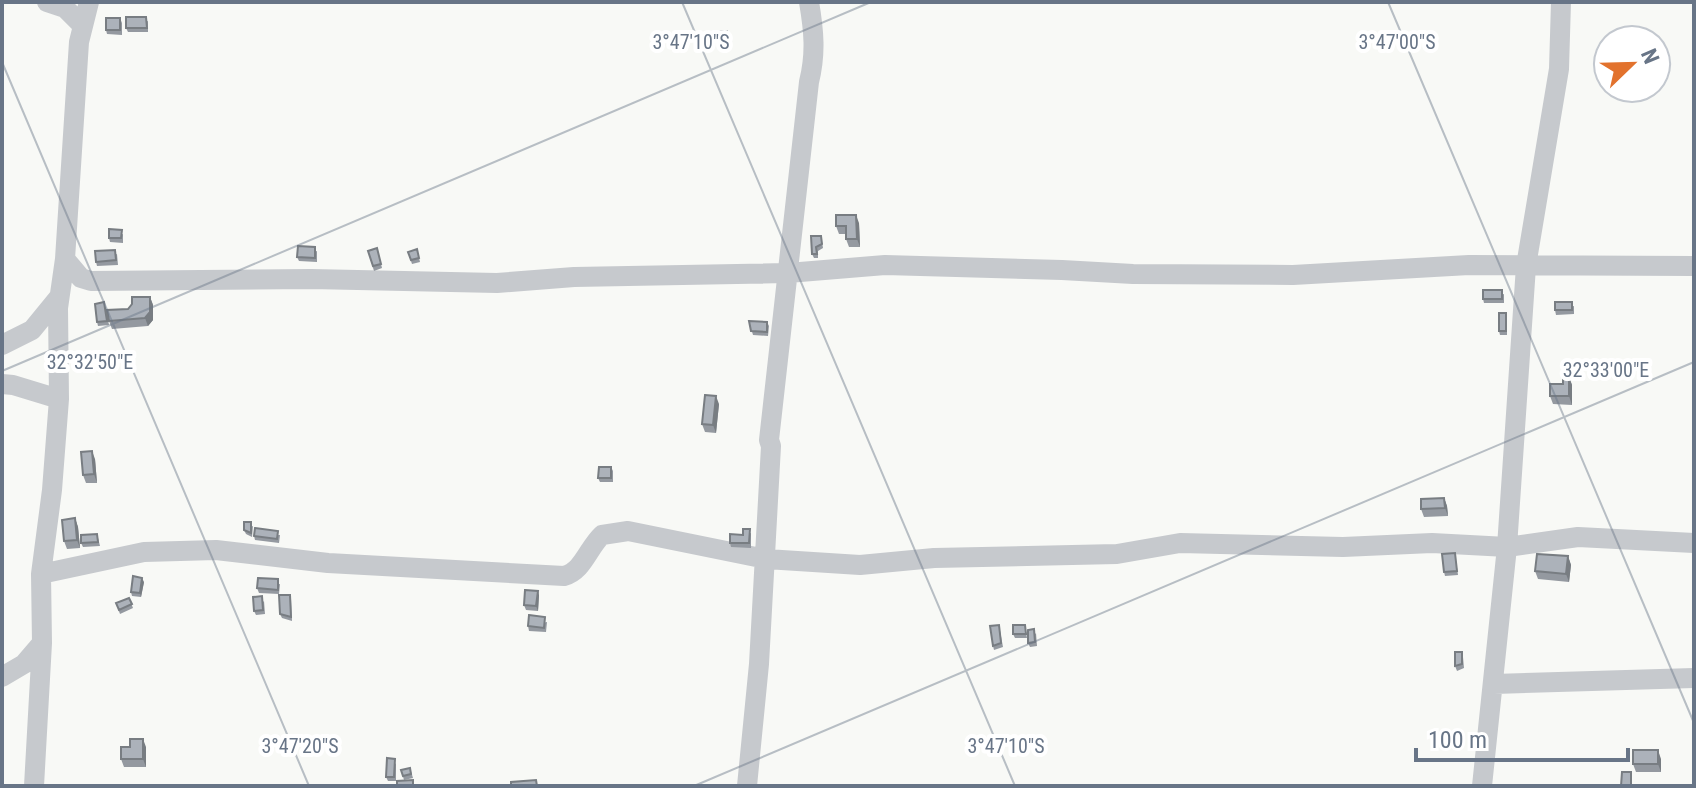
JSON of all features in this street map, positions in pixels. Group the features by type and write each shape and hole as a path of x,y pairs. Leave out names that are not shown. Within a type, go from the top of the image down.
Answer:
{"street":[{"path":"47,2 65,8 81,24"},
{"path":"34,786 42,643 41,574 59,399 60,296 81,24 89,2"},
{"path":"747,786 754,738 766,559 769,440 809,82 814,61 815,44 809,2"},
{"path":"1482,786 1507,547 1526,266 1559,69 1561,2"},
{"path":"65,259 81,278 91,281 311,279 450,284 515,283 574,277 788,273 885,265 1133,274 1278,275 1469,265 1694,266"},
{"path":"2,345 32,330 60,296 81,278"},
{"path":"2,384 59,399"},
{"path":"41,574 144,552 216,550 328,563 564,576 580,568 585,556 602,535 628,531 766,559 877,565 934,558 1117,554 1180,543 1343,547 1432,543 1507,547 1578,537 1694,543"},
{"path":"2,677 24,664 42,643"},
{"path":"1494,684 1694,678"}],"building":[{"path":"126,17 146,17 147,28 126,28"},
{"path":"106,18 120,18 120,30 106,30"},
{"path":"727,31 728,38 719,39 718,32"},
{"path":"836,215 856,215 857,239 846,239 846,226 836,226"},
{"path":"109,229 122,230 121,238 109,238"},
{"path":"811,236 821,236 822,244 816,247 817,254 812,254"},
{"path":"298,246 315,247 315,258 297,257"},
{"path":"377,248 381,264 373,266 368,251"},
{"path":"417,249 419,258 411,260 408,252"},
{"path":"115,250 116,260 96,262 95,251"},
{"path":"1483,290 1502,290 1502,299 1483,299"},
{"path":"132,297 150,297 150,312 145,318 109,321 107,310 128,309"},
{"path":"104,302 107,321 97,322 95,304"},
{"path":"1555,302 1572,302 1572,310 1555,310"},
{"path":"1499,313 1506,313 1506,331 1499,331"},
{"path":"749,321 767,322 767,332 751,331"},
{"path":"1563,377 1569,377 1569,396 1550,396 1550,384 1563,384"},
{"path":"705,395 716,396 713,425 702,424"},
{"path":"92,451 94,474 83,475 81,452"},
{"path":"599,467 611,467 611,478 598,478"},
{"path":"1444,498 1445,508 1421,509 1421,499"},
{"path":"75,518 77,540 64,541 62,520"},
{"path":"244,522 251,522 251,533 244,530"},
{"path":"255,528 278,531 277,539 254,536"},
{"path":"743,529 750,529 749,543 730,543 730,534 743,535"},
{"path":"97,534 98,542 81,543 81,535"},
{"path":"1455,553 1457,571 1444,572 1442,554"},
{"path":"1537,554 1568,556 1566,574 1535,571"},
{"path":"133,576 142,578 140,593 131,592"},
{"path":"258,578 278,579 278,590 257,588"},
{"path":"525,590 538,591 536,606 524,605"},
{"path":"279,595 290,595 291,617 280,614"},
{"path":"262,596 263,610 254,611 253,597"},
{"path":"129,598 132,604 119,610 116,603"},
{"path":"529,615 545,617 544,628 528,626"},
{"path":"999,625 1001,643 993,646 990,626"},
{"path":"1013,625 1025,625 1026,634 1013,634"},
{"path":"1034,629 1035,642 1028,643 1028,630"},
{"path":"1455,652 1462,652 1462,664 1455,666"},
{"path":"130,739 143,739 143,759 121,759 121,747 130,747"},
{"path":"1633,750 1658,750 1658,764 1633,764"},
{"path":"387,758 395,759 394,777 386,777"},
{"path":"410,768 411,774 403,776 401,770"},
{"path":"1622,772 1631,772 1631,786 1621,786"},
{"path":"413,780 413,786 397,786 397,781"},
{"path":"536,780 537,786 511,786 511,782"}]}
